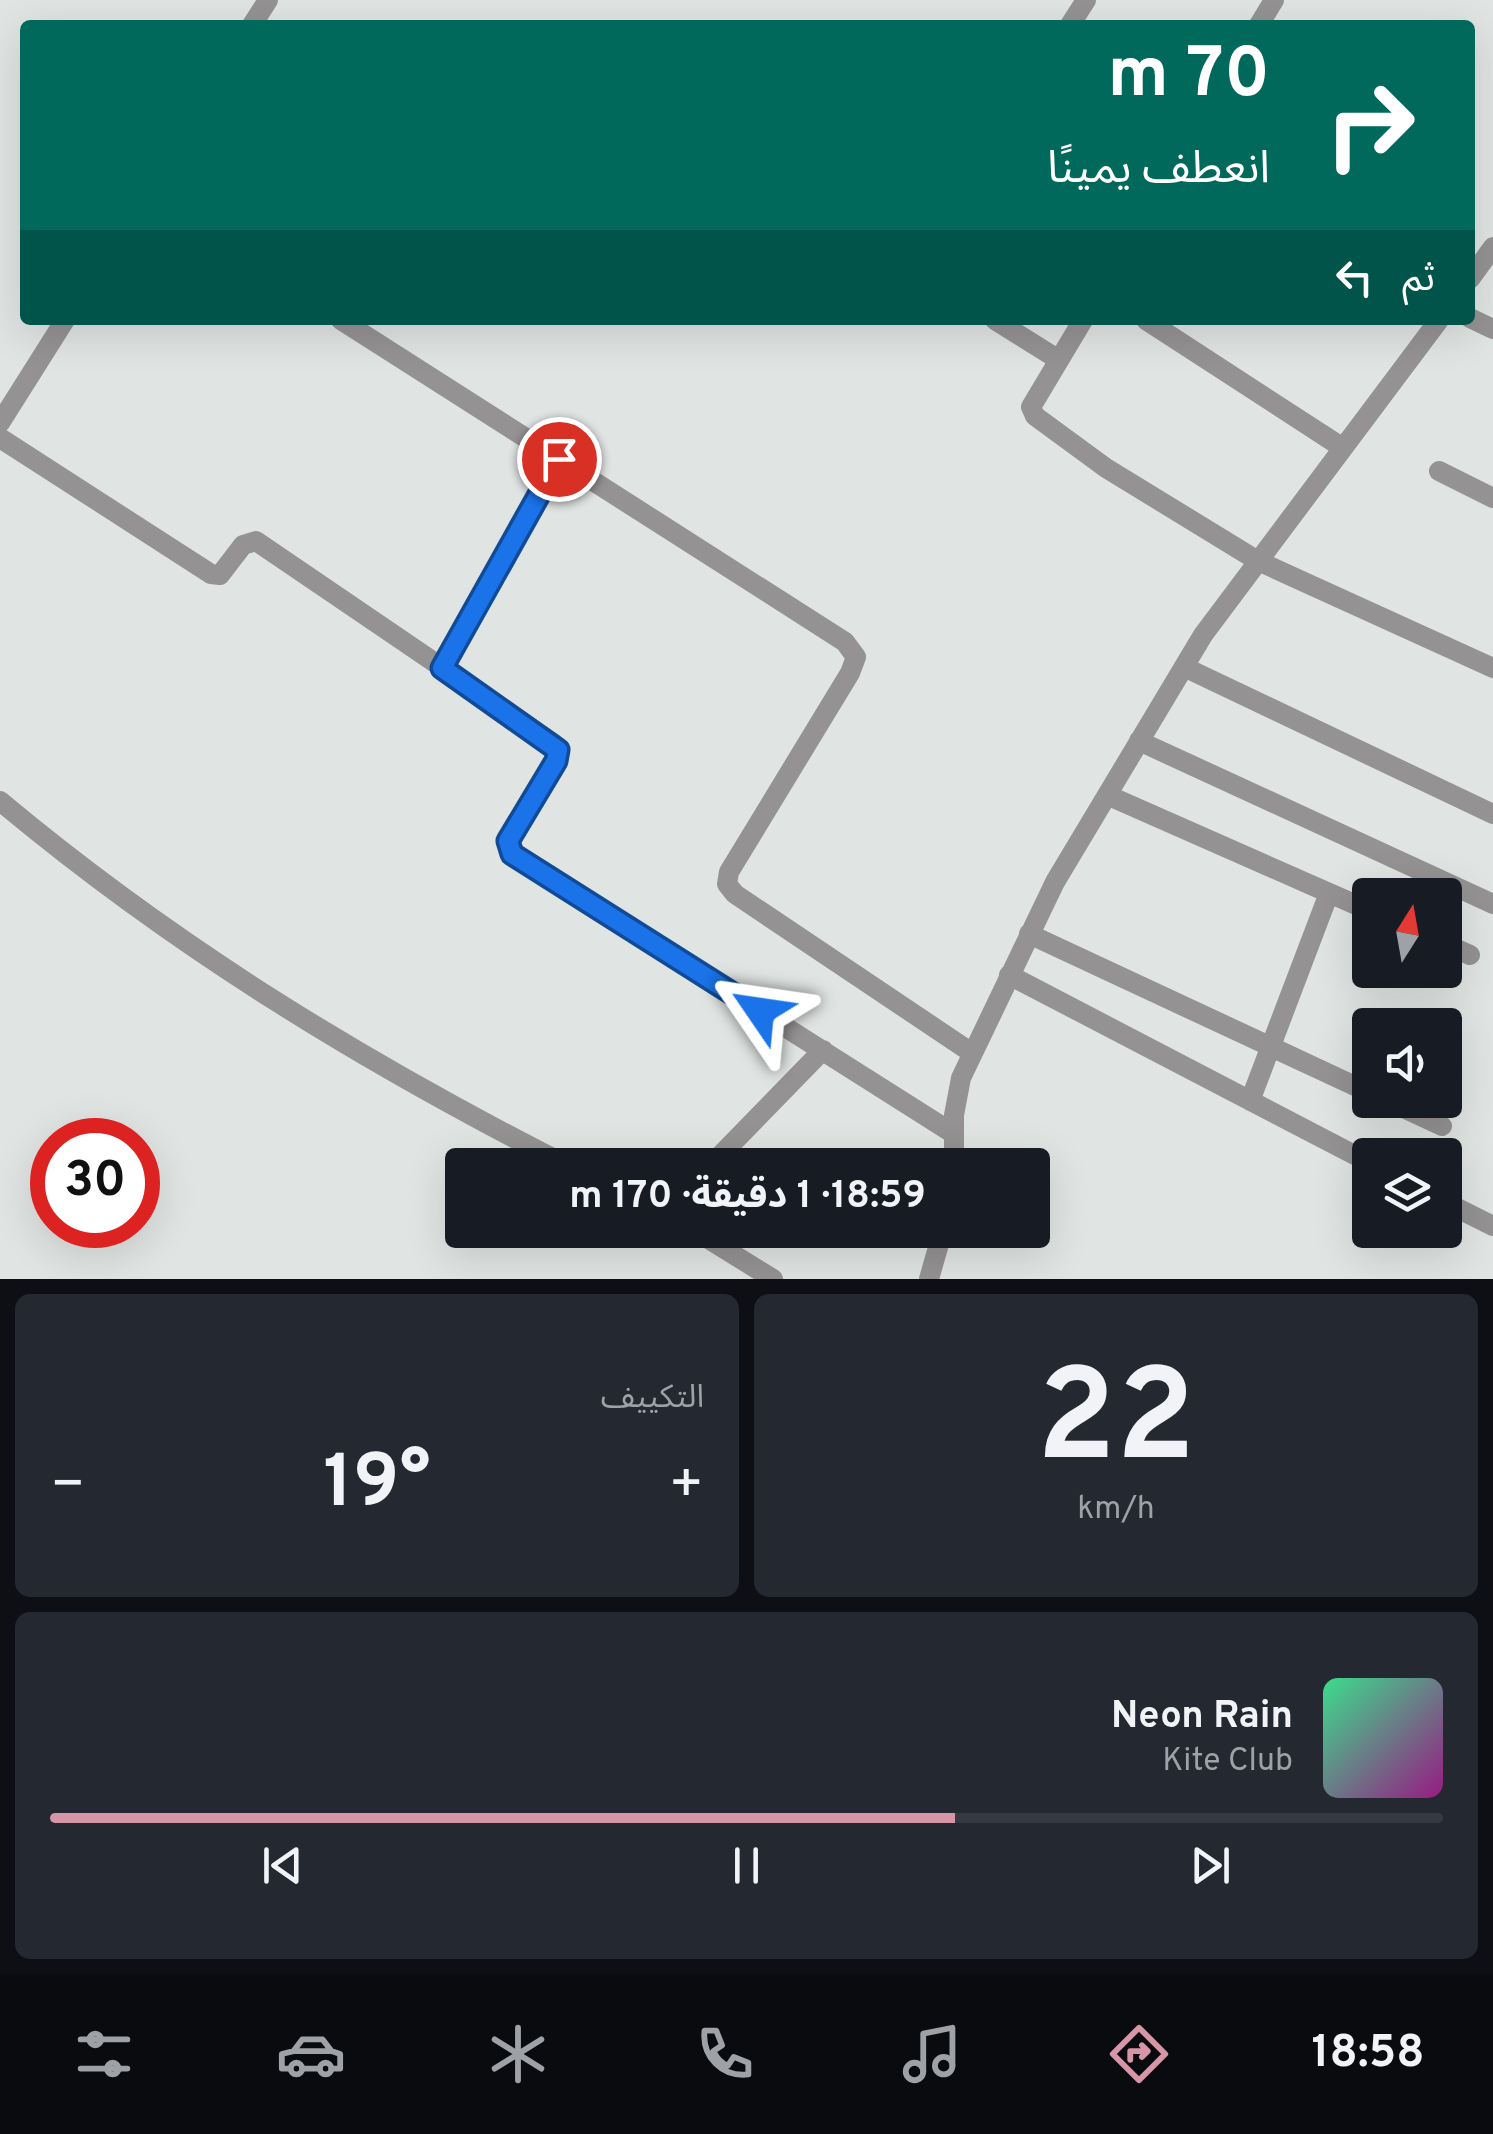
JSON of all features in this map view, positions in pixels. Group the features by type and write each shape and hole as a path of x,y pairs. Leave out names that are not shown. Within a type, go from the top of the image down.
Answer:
{"street":[{"path":"1475,271 1493,247"},
{"path":"0,423 62,325"},
{"path":"349,325 845,642 856,657 850,673 729,872 726,884 735,894 972,1053"},
{"path":"1004,325 1059,360"},
{"path":"1080,325 1031,408 1034,416 1106,468 1258,562 1493,668"},
{"path":"1154,325 1344,448"},
{"path":"954,1148 961,1078 972,1053 1029,934 1139,741 1202,635 1436,325"},
{"path":"0,438 216,576 243,545 256,541 558,750 556,761 508,841 512,854 954,1134"},
{"path":"442,668 559,459"},
{"path":"1439,470 1493,498"},
{"path":"1184,667 1493,814"},
{"path":"1139,741 1493,904"},
{"path":"1108,794 1352,903"},
{"path":"0,801 200,954 360,1056 534,1148"},
{"path":"1250,1100 1329,892"},
{"path":"1029,934 1352,1085"},
{"path":"1462,951 1470,955"},
{"path":"1009,975 1352,1154"},
{"path":"727,1148 822,1050"},
{"path":"1425,1118 1442,1126"},
{"path":"1462,1210 1493,1226"},
{"path":"723,1248 773,1279"},
{"path":"929,1279 938,1248"}],"route":[{"path":"559,459 442,668 558,750 556,761 508,841 512,854 760,1011"}]}
